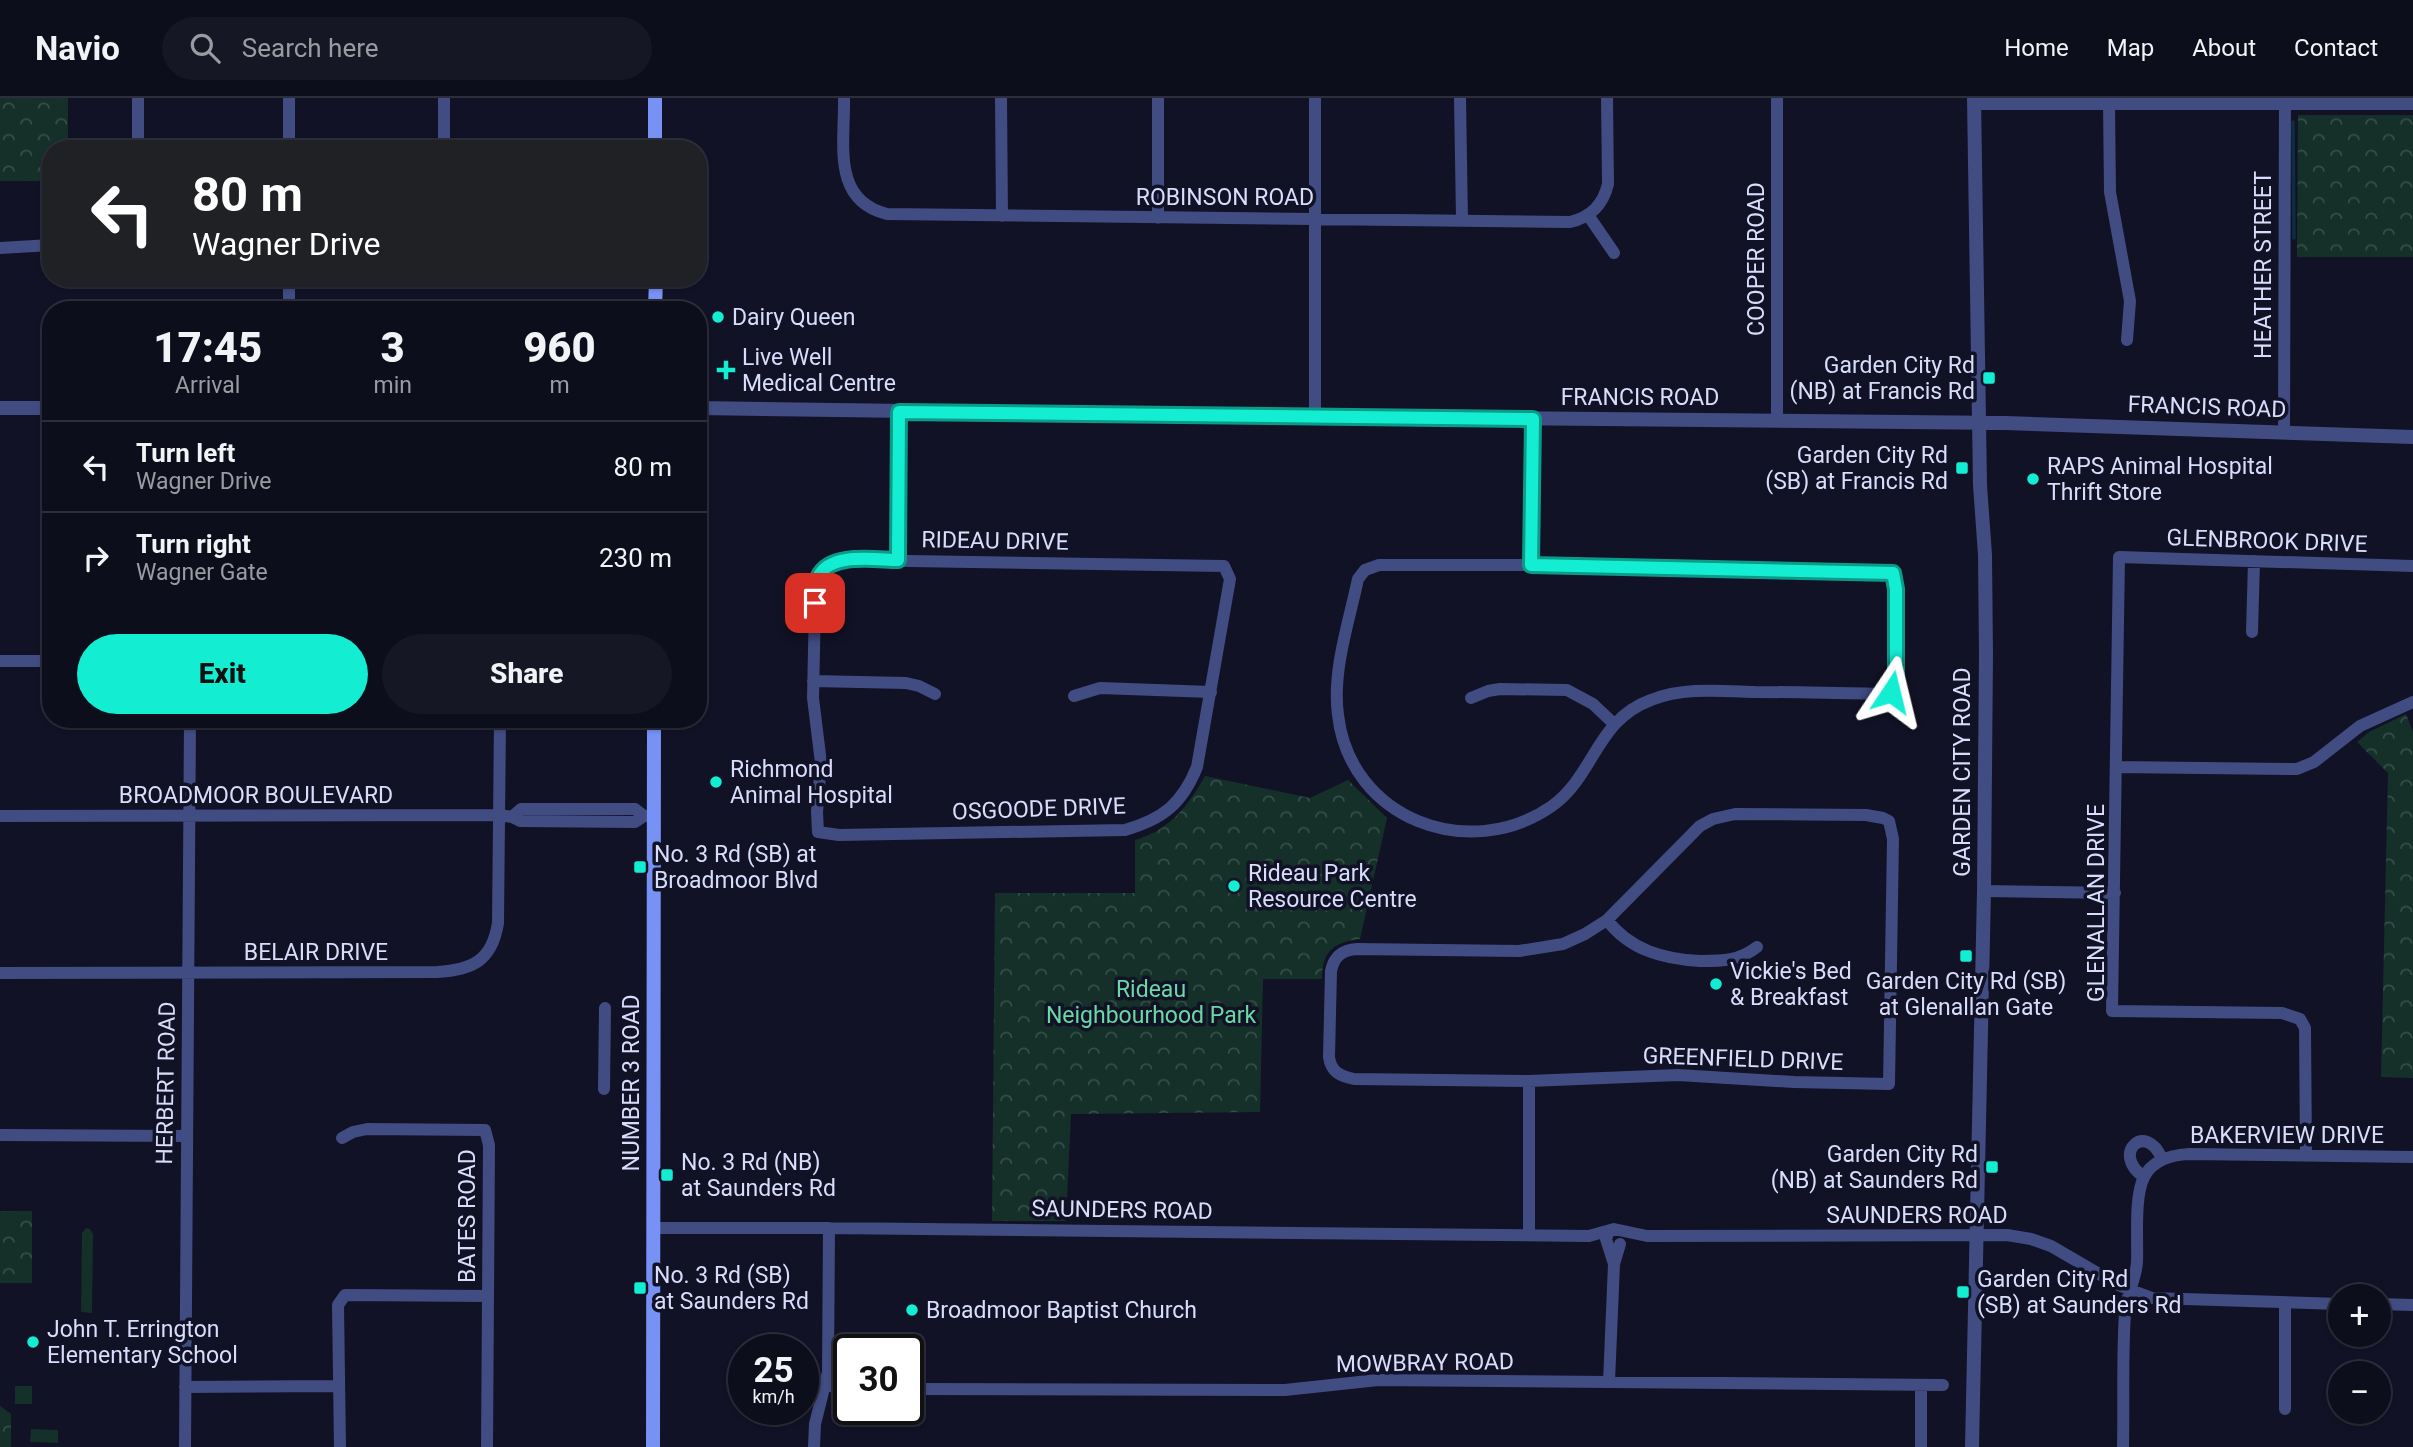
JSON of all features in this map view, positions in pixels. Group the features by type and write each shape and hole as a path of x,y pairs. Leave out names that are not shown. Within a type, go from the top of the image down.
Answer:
{"main road":[{"path":"655,98 655,140"},
{"name":"NUMBER 3 ROAD","path":"653,1447 654,1228 649,816 654,728"}],"street":[{"path":"138,98 138,140"},
{"path":"289,98 289,140"},
{"path":"444,98 444,140"},
{"name":"ROBINSON ROAD","path":"844,98 845,170 849,187 867,206 887,214 1570,222 1593,211"},
{"path":"1001,98 1002,216"},
{"path":"1158,98 1158,218"},
{"path":"1315,98 1315,417"},
{"path":"1460,98 1461,220"},
{"path":"1607,98 1608,184 1602,201 1593,211 1614,253"},
{"name":"COOPER ROAD","path":"1777,98 1777,420"},
{"path":"1974,101 2109,104 2384,101 2413,104"},
{"name":"GARDEN CITY ROAD","path":"1972,1447 1984,891 1985,555 1980,485 1974,101"},
{"name":"HEATHER STREET","path":"2284,432 2285,101"},
{"path":"2109,104 2110,192 2130,301 2127,340"},
{"path":"0,248 42,246"},
{"path":"0,408 42,408"},
{"name":"FRANCIS ROAD","path":"707,408 1315,417 1979,422 2413,437"},
{"path":"898,560 899,412"},
{"path":"1531,565 1533,419"},
{"name":"GLENBROOK DRIVE","path":"2119,557 2413,566"},
{"name":"GLENALLAN DRIVE","path":"2119,557 2112,1011 2282,1013 2302,1021 2305,1028 2306,1155"},
{"name":"RIDEAU DRIVE","path":"818,832 821,763 813,681 816,583 822,571 837,561 1224,566"},
{"path":"2252,632 2254,561"},
{"path":"1379,565 1531,565 1893,573 1896,589 1896,689 1883,694 1682,692 1648,700 1613,723 1583,773 1567,792 1553,805 1519,823 1495,830 1465,832 1439,829 1408,818 1369,786 1350,758 1338,715 1337,696 1358,579 1365,570 1379,565"},
{"name":"OSGOODE DRIVE","path":"818,832 839,835 1109,832 1146,824 1163,815 1190,784 1197,767 1230,579 1224,566"},
{"path":"0,661 42,661"},
{"path":"813,681 906,683 935,694"},
{"path":"1074,696 1100,688 1211,692"},
{"path":"1471,698 1500,689 1567,690 1593,704 1613,723"},
{"path":"2116,767 2297,769 2314,762 2360,726 2390,710 2413,702"},
{"name":"HERBERT ROAD","path":"185,1447 190,728"},
{"name":"BELAIR DRIVE","path":"0,973 437,972 457,971 473,965 486,954 496,935 506,816 501,728"},
{"name":"BROADMOOR BOULEVARD","path":"0,817 506,816 521,809 635,809 649,816"},
{"name":"GREENFIELD DRIVE","path":"1735,814 1883,817 1889,821 1893,839 1889,1084 1678,1075 1529,1081 1354,1079 1335,1072 1329,1057 1331,976 1333,962 1341,953 1357,949 1536,950 1575,939 1607,919 1692,832 1713,818 1735,814"},
{"path":"1984,891 2115,893"},
{"path":"1607,919 1619,934 1639,947 1667,958 1727,961 1746,955 1757,947"},
{"path":"604,1089 605,1008"},
{"path":"1529,1081 1529,1235"},
{"name":"BATES ROAD","path":"342,1138 367,1129 485,1130 489,1145 487,1447"},
{"path":"0,1135 186,1136"},
{"name":"BAKERVIEW DRIVE","path":"2162,1159 2158,1150 2145,1140 2134,1144 2129,1160 2135,1171 2144,1177 2162,1159 2172,1155 2413,1157"},
{"path":"2123,1447 2125,1312 2137,1270 2139,1199 2144,1177"},
{"name":"SAUNDERS ROAD","path":"654,1228 1529,1235 1614,1239 1647,1236 2015,1236 2043,1243 2067,1254 2129,1291 2165,1299 2328,1304"},
{"path":"814,1447 816,1415 828,1372 829,1228"},
{"path":"1609,1382 1614,1239"},
{"path":"340,1447 338,1305 345,1295 488,1296"},
{"path":"2285,1303 2285,1409"},
{"path":"2391,1304 2413,1305"},
{"name":"MOWBRAY ROAD","path":"924,1389 1285,1390 1369,1380 1943,1385"},
{"path":"825,1385 833,1386"},
{"path":"1921,1385 1921,1447"},
{"path":"185,1387 338,1386"}],"green space":[{"path":"0,98 68,98 68,140 42,140 42,181 0,181"},
{"path":"2298,115 2413,115 2413,257 2297,257"},
{"path":"2406,714 2413,732 2413,1078 2381,1077 2388,773 2357,742 2369,732"},
{"name":"Rideau Neighbourhood Park","path":"1205,776 1310,798 1348,780 1387,818 1360,939 1343,943 1331,950 1324,962 1322,979 1263,979 1260,1112 1071,1114 1066,1221 992,1221 995,893 1135,893 1135,840 1158,830 1177,816"},
{"path":"0,1211 32,1211 32,1283 0,1283"},
{"path":"86,1228 93,1234 92,1313 81,1312 82,1233"},
{"path":"15,1386 32,1386 32,1404 15,1404"},
{"path":"0,1406 11,1414 11,1447 0,1447"},
{"path":"31,1429 58,1430 58,1443 30,1442"}],"waterway":[{"path":"2293,122 2294,238"}],"place":[{"name":"Dairy Queen","path":"718,317"},
{"name":"Live Well Medical Centre","path":"726,370"},
{"name":"Garden City Rd (NB) at Francis Rd","path":"1989,378"},
{"name":"Garden City Rd (SB) at Francis Rd","path":"1962,468"},
{"name":"RAPS Animal Hospital Thrift Store","path":"2033,479"},
{"name":"Richmond Animal Hospital","path":"716,782"},
{"name":"No. 3 Rd (SB) at Broadmoor Blvd","path":"640,867"},
{"name":"Rideau Park Resource Centre","path":"1234,886"},
{"name":"Garden City Rd (SB) at Glenallan Gate","path":"1966,956"},
{"name":"Vickie's Bed & Breakfast","path":"1716,984"},
{"name":"Garden City Rd (NB) at Saunders Rd","path":"1992,1167"},
{"name":"No. 3 Rd (NB) at Saunders Rd","path":"667,1175"},
{"name":"No. 3 Rd (SB) at Saunders Rd","path":"640,1288"},
{"name":"Garden City Rd (SB) at Saunders Rd","path":"1963,1292"},
{"name":"Broadmoor Baptist Church","path":"912,1310"},
{"name":"John T. Errington Elementary School","path":"33,1342"}],"route":[{"path":"815,603 819,575 832,563 847,560 898,560 899,412 1533,419 1531,565 1893,573 1896,589 1896,689 1891,692"}]}
